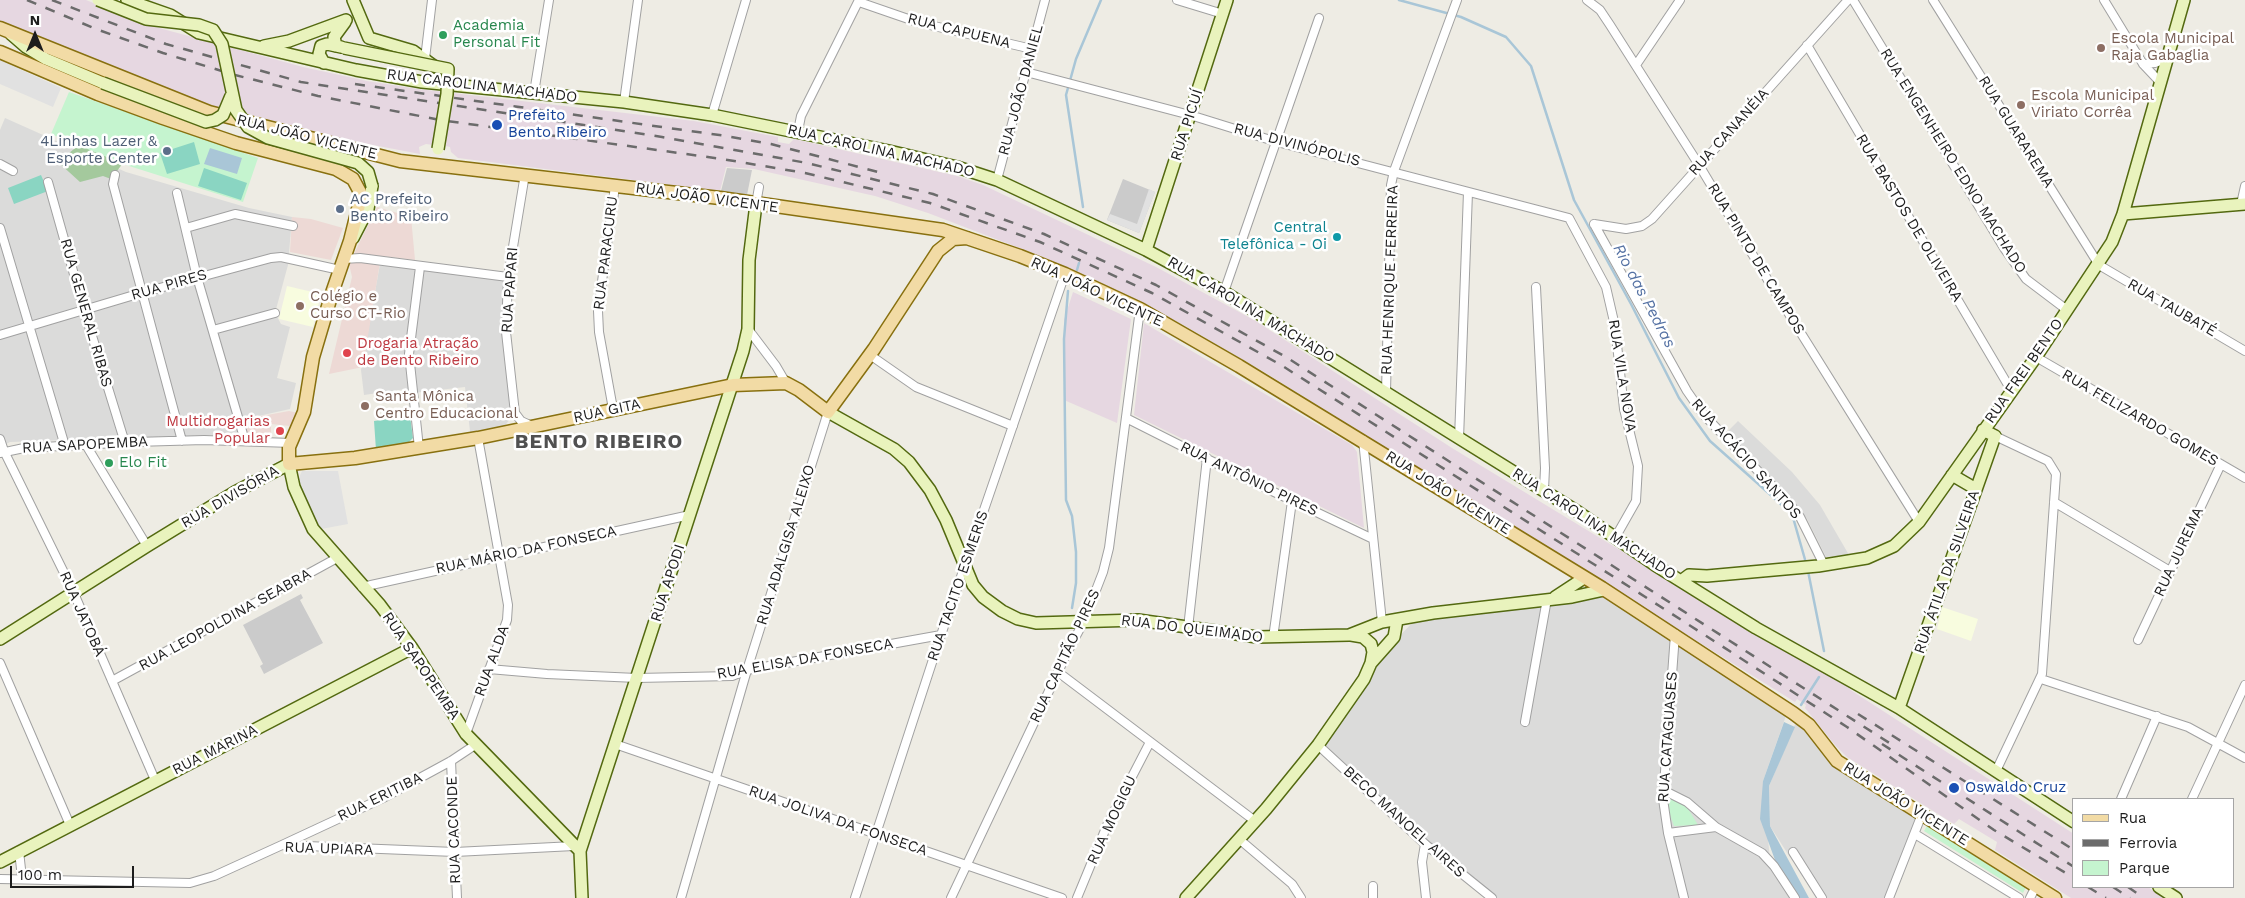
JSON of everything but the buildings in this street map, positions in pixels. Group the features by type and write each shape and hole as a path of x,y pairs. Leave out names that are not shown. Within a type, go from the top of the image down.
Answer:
{"main road":[{"path":"6,31 26,48 46,59 103,83 206,122 215,120 223,115 231,96 222,44 213,30 199,25 146,20 98,0"},
{"name":"RUA CAROLINA MACHADO","path":"127,0 170,15 199,33 324,63 422,82 624,102 712,115 798,131 957,167 996,180 1146,250 1224,292 1544,490 1668,574"},
{"path":"340,47 334,37 350,13 352,0"},
{"path":"352,0 369,38 410,50 451,78 466,85"},
{"name":"RUA PICUÍ","path":"1146,250 1227,0"},
{"name":"RUA FREI BENTO","path":"1668,574 1685,578 1705,578 1821,565 1876,555 1894,546 1919,522 2036,357 2099,265 2112,242 2123,214 2184,0"},
{"path":"257,46 283,43 346,20"},
{"name":"RUA JOÃO VICENTE","path":"6,31 169,97 254,124 400,161 525,174 931,228 1020,256 1065,274 1140,309 1239,366 1363,440 1675,634 1809,725 1837,760 2055,898"},
{"path":"324,63 319,56 320,47 325,44 448,70 447,94 435,165"},
{"name":"RUA JOÃO VICENTE","path":"0,52 98,94 163,118 236,143 336,169 349,174 358,187"},
{"name":"RUA DIVISÓRIA","path":"231,96 240,118 254,132 268,138 353,161 368,172 372,186 368,209 350,241"},
{"path":"163,118 172,109 169,97"},
{"name":"RUA DIVISÓRIA","path":"0,639 73,591 147,546 236,492 288,464 291,443 304,412 310,370 350,241 360,199 358,187"},
{"path":"748,329 749,260 756,204"},
{"path":"2123,214 2243,204"},
{"path":"931,228 938,238 938,251"},
{"name":"RUA ADALGISA ALEIXO","path":"828,412 870,355 938,251 954,239 967,238"},
{"name":"RUA APODI","path":"585,836 733,385 748,329"},
{"path":"786,383 799,390 828,412"},
{"name":"RUA GITA","path":"288,464 355,458 478,438 733,385 786,383"},
{"name":"RUA DO QUEIMADO","path":"828,412 894,448 909,462 930,490 938,505 973,585 983,597 1002,611 1018,618 1036,622 1123,619 1273,638 1349,635 1382,622 1414,616 1604,590"},
{"path":"1983,430 1995,436"},
{"name":"RUA ÁTILA DA SILVEIRA","path":"1899,708 1995,436"},
{"name":"RUA SAPOPEMBA","path":"288,464 294,488 309,523 362,587 380,605 412,648 466,734 577,849"},
{"path":"1952,475 1976,489"},
{"path":"1550,598 1584,578"},
{"name":"RUA CAROLINA MACHADO","path":"1685,578 1694,589 1706,597 1756,628 1899,708 2072,821"},
{"path":"1694,589 1705,578"},
{"path":"1705,578 1706,597"},
{"path":"1186,898 1256,820 1318,745 1364,679 1372,662 1394,637 1398,620"},
{"path":"1349,635 1363,637 1371,644 1373,652 1372,662"},
{"name":"RUA MARINA","path":"0,862 412,648"},
{"path":"563,834 577,837 585,836"},
{"path":"582,898 577,849 585,836"},
{"path":"2161,888 2176,898"}],"street":[{"path":"425,59 426,35 432,0"},
{"path":"534,93 549,0"},
{"path":"624,102 638,0"},
{"path":"712,115 746,0"},
{"name":"RUA JOÃO DANIEL","path":"996,180 1045,0"},
{"path":"1177,0 1223,14"},
{"name":"RUA PINTO DE CAMPOS","path":"1587,0 1600,10 1636,65 1919,522"},
{"path":"1636,65 1680,0"},
{"name":"RUA CANANÉIA","path":"1594,224 1626,229 1642,226 1665,206 1699,165 1848,0"},
{"name":"RUA ENGENHEIRO EDNO MACHADO","path":"1853,0 2004,248 2026,278 2067,310"},
{"name":"RUA GUARAREMA","path":"1932,0 2099,265"},
{"path":"2104,0 2144,64 2160,82"},
{"path":"798,131 801,116 859,1"},
{"name":"RUA CAPUENA","path":"859,1 917,22 1032,49"},
{"name":"RUA HENRIQUE FERREIRA","path":"1386,392 1389,202 1394,171 1457,2"},
{"path":"1224,292 1318,18"},
{"path":"410,50 420,44 426,35"},
{"name":"RUA BASTOS DE OLIVEIRA","path":"1807,45 2012,390"},
{"path":"2144,64 2155,63 2167,58"},
{"name":"RUA DIVINÓPOLIS","path":"1026,72 1190,115 1277,142 1569,218"},
{"path":"0,164 13,171"},
{"name":"RUA PAPARI","path":"525,174 508,277 506,332 515,413 521,421 534,426"},
{"path":"115,175 113,184 182,441"},
{"name":"RUA GENERAL RIBAS","path":"48,182 84,310 125,443"},
{"name":"RUA PARACURU","path":"613,410 599,332 598,310 615,186"},
{"path":"2243,204 2245,186"},
{"path":"756,204 759,187"},
{"path":"1459,439 1468,192"},
{"path":"177,193 197,277 246,441"},
{"path":"186,228 235,214 293,226"},
{"name":"RUA VILA NOVA","path":"1569,218 1606,287 1615,326 1624,409 1638,466 1636,501 1615,538"},
{"name":"RUA ACÁCIO SANTOS","path":"1594,224 1686,391 1703,414 1789,503 1800,517 1821,565"},
{"path":"0,228 65,446"},
{"name":"RUA PIRES","path":"0,335 197,277 276,257 342,264 360,258 508,277"},
{"name":"RUA TAUBATÉ","path":"2099,265 2245,351"},
{"path":"419,448 409,354 420,267"},
{"name":"RUA TACITO ESMERIS","path":"855,898 874,833 1065,274"},
{"path":"1536,287 1545,468 1544,490"},
{"name":"RUA CAPITÃO PIRES","path":"951,898 1084,621 1103,572 1109,548 1140,309"},
{"path":"213,330 275,313"},
{"path":"748,329 776,366 786,383"},
{"path":"870,355 916,387 1013,426"},
{"name":"RUA FELIZARDO GOMES","path":"2036,357 2245,478"},
{"name":"RUA ADALGISA ALEIXO","path":"681,898 747,670 828,412"},
{"name":"RUA ANTÔNIO PIRES","path":"1126,418 1292,501 1373,539"},
{"path":"1995,436 2048,461 2056,474 2041,680 1996,771"},
{"name":"RUA ALDA","path":"466,734 507,620 508,605 478,438"},
{"name":"RUA JATOBÁ","path":"0,439 2,452 73,591 155,780"},
{"path":"1363,440 1382,622"},
{"name":"RUA SAPOPEMBA","path":"2,452 65,446 182,441 291,443"},
{"path":"86,445 147,546"},
{"path":"1188,628 1207,458"},
{"name":"RUA JUREMA","path":"2138,640 2221,464"},
{"path":"1273,638 1292,501"},
{"path":"2054,502 2170,571"},
{"name":"RUA MÁRIO DA FONSECA","path":"362,587 500,555 690,515"},
{"name":"RUA LEOPOLDINA SEABRA","path":"112,681 337,558"},
{"path":"1525,722 1550,598"},
{"name":"RUA ELISA DA FONSECA","path":"489,669 637,678 732,676 747,670 941,634"},
{"name":"RUA CATAGUASES","path":"1675,634 1663,790 1668,832 1684,898"},
{"path":"0,663 70,826"},
{"path":"1058,672 1256,820"},
{"path":"2041,680 2157,716 2219,742 2245,758"},
{"path":"2192,798 2245,686"},
{"path":"2121,798 2157,716"},
{"name":"RUA MOGIGU","path":"1077,898 1108,823 1150,742"},
{"name":"RUA JOLIVA DA FONSECA","path":"615,744 1062,898"},
{"name":"RUA ERITIBA","path":"282,845 383,798 452,761 475,745"},
{"name":"BECO MANOEL AIRES","path":"1318,745 1425,844 1492,898"},
{"name":"RUA CACONDE","path":"452,761 457,898"},
{"path":"1663,790 1687,802 1716,827 1762,853 1774,866 1795,898"},
{"path":"1889,898 1922,814"},
{"path":"1668,832 1716,827"},
{"name":"RUA JOÃO VICENTE","path":"1915,834 2019,898"},
{"path":"1239,838 1292,884 1301,898"},
{"path":"1425,844 1422,862 1426,898"},
{"name":"RUA UPIARA","path":"0,879 190,882 214,876 282,845 455,852 577,849"},
{"path":"19,851 22,878"},
{"path":"1793,852 1822,898"},
{"path":"1373,886 1373,898"},
{"path":"2030,898 2036,886"}],"shaded area":[{"path":"0,0 86,0 148,25 303,67 367,81 418,89 694,121 778,137 778,142 789,144 794,139 957,176 983,185 1156,267 1254,320 1452,448 1809,665 1846,685 1852,691 2072,833 2072,888 2149,888 2164,898 2071,898 1995,850 1997,842 1959,819 1954,824 1847,757 1805,708 1806,705 1797,699 1795,702 1264,372 1185,326 1093,280 1030,252 928,213 875,196 754,169 726,167 720,191 458,158 451,152 450,147 446,146 447,136 435,134 433,145 426,144 419,147 420,154 300,131 171,92 22,33 0,22"},
{"path":"0,60 61,88 53,107 0,84"},
{"path":"5,118 126,172 249,208 292,217 288,265 275,313 281,324 290,327 277,378 296,383 290,409 245,419 243,434 10,442 0,447 0,130"},
{"path":"727,168 752,170 747,195 721,191"},
{"path":"1123,179 1155,192 1139,233 1107,220"},
{"path":"1149,189 1155,192 1139,233 1107,220 1110,214 1137,224"},
{"path":"377,207 411,217 415,260 381,256 363,367 329,374 352,277 349,264"},
{"path":"292,217 311,219 343,228 331,260 290,252"},
{"path":"380,264 508,277 515,413 498,434 471,440 465,387 413,393 406,389 364,395 361,370"},
{"name":"Colégio e Curso CT-Rio","path":"287,286 321,294 313,327 279,319"},
{"path":"1073,292 1131,319 1117,423 1064,400 1064,320"},
{"path":"1144,323 1352,445 1357,452 1364,528 1134,415"},
{"path":"289,411 298,413 290,426 271,424 271,437 243,434 245,419"},
{"path":"1738,421 1792,472 1820,505 1849,555 1826,557 1807,519 1794,502 1726,433"},
{"path":"302,471 338,471 348,524 321,529 315,526 298,480"},
{"path":"1604,590 1632,616 1675,634 1788,710 1763,781 1770,861 1793,898 1492,898 1318,745 1381,655 1416,619"},
{"path":"301,594 303,598 300,600 323,643 264,674 260,666 263,664 243,625"},
{"path":"1942,607 1978,619 1971,641 1937,629"},
{"path":"1801,719 1837,761 1922,814 1889,898 1816,898 1770,826 1769,786 1796,722"}],"green space":[{"name":"4Linhas Lazer & Esporte Center","path":"69,92 258,158 243,202 126,165 51,134"},
{"path":"194,142 200,164 167,174 160,153"},
{"path":"79,145 123,163 111,179 103,176 80,182 58,162"},
{"path":"204,168 247,183 241,200 198,186"},
{"path":"41,175 48,191 14,204 8,188"},
{"path":"410,416 413,438 409,442 376,450 374,421"},
{"path":"1667,797 1684,802 1698,825 1674,826 1666,804"},
{"path":"1928,824 2026,887 2023,893 1924,831"}],"water":[{"path":"210,148 242,158 237,174 204,164"},
{"path":"1784,722 1795,727 1769,786 1770,826 1809,898 1797,898 1775,860 1760,819 1763,781"}],"waterway":[{"path":"1083,207 1066,95 1076,59 1101,0"},
{"name":"Rio das Pedras","path":"1399,0 1461,17 1506,37 1531,66 1574,200 1631,304 1679,398 1710,441 1792,514 1806,563"},
{"path":"1077,270 1079,263"},
{"path":"1068,291 1064,339 1065,427 1066,500 1072,516 1076,552 1076,583 1072,608"},
{"name":"Rio das Pedras","path":"1808,571 1824,651"},
{"name":"Rio das Pedras","path":"1801,705 1819,677"}],"railway":[{"path":"27,0 96,29 163,53 235,75 318,96 440,120 722,159 805,173 930,203 1040,242 1152,293 1281,365 1847,727 1994,830 2072,877"},
{"path":"52,0 166,44 301,82 662,137 807,163 933,194 1044,234 1156,285 1286,357 1891,744"},
{"path":"355,84 726,136 771,144 882,173"},
{"path":"1858,714 2072,849"},
{"path":"1882,744 2072,866"},
{"path":"2090,888 2106,898"},
{"path":"2115,888 2130,898"},
{"path":"2129,888 2144,898"}],"place":[{"name":"Academia Personal Fit","path":"443,35"},
{"name":"Escola Municipal Raja Gabaglia","path":"2101,48"},
{"name":"Escola Municipal Viriato Corrêa","path":"2021,105"},
{"name":"Prefeito Bento Ribeiro","path":"497,125"},
{"name":"4Linhas Lazer & Esporte Center","path":"167,151"},
{"name":"AC Prefeito Bento Ribeiro","path":"340,209"},
{"name":"Central Telefônica - Oi","path":"1337,237"},
{"name":"Colégio e Curso CT-Rio","path":"300,306"},
{"name":"Drogaria Atração de Bento Ribeiro","path":"347,353"},
{"name":"Santa Mônica Centro Educacional","path":"365,406"},
{"name":"Multidrogarias Popular","path":"280,431"},
{"name":"Elo Fit","path":"109,463"},
{"name":"Oswaldo Cruz","path":"1954,788"}],"district":[{"name":"BENTO RIBEIRO","path":"599,442"}]}
